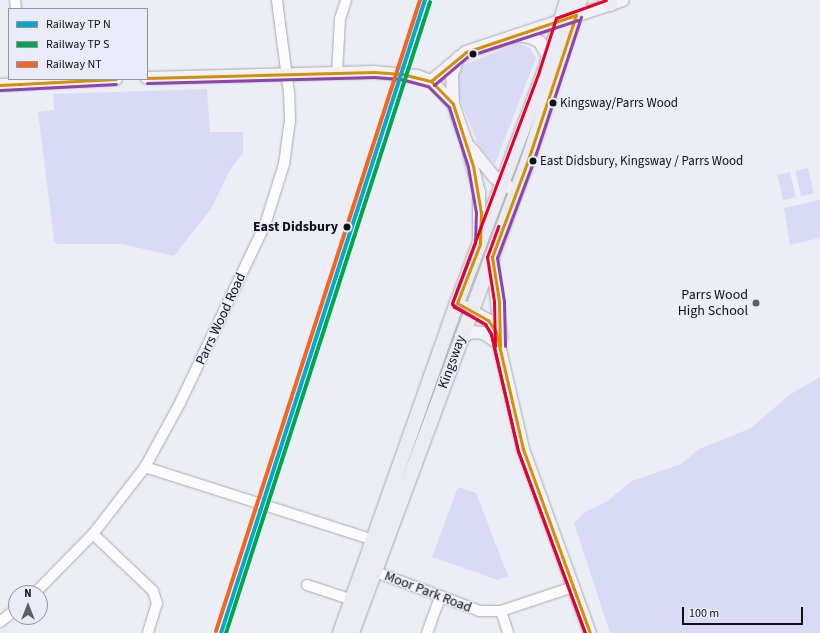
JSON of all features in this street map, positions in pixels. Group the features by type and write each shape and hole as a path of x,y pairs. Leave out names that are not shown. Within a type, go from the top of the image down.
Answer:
{"highway":[{"name":"Kingsway","path":"340,633 353,600 457,303 549,58 567,0"},
{"name":"Kingsway","path":"352,633 376,572 471,309 516,192 580,0"}],"main road":[{"path":"431,81 459,56 613,1"},
{"path":"516,35 530,37 540,42 549,58"},
{"path":"459,56 452,74 453,104 466,141 479,192 480,244"},
{"path":"148,78 337,73 402,74 431,81 453,104"},
{"path":"0,85 24,81 70,80"},
{"path":"466,141 487,170 502,185 516,192"},
{"path":"492,257 499,301 500,344 507,388 523,449 590,633"},
{"path":"457,303 471,309 488,320 496,332 500,344"},
{"path":"461,336 472,332 483,333 500,344"}],"street":[{"name":"Parrs Wood Road","path":"43,585 93,534 145,468 180,404 274,201 288,143 290,100 277,0"},
{"path":"337,73 340,19 346,0"},
{"path":"145,468 374,540"},
{"path":"93,534 153,591 157,603 148,633"},
{"name":"Moor Park Road","path":"376,572 440,598 480,611 501,611 573,587"},
{"path":"307,585 353,600"},
{"path":"427,633 440,598"},
{"path":"501,611 508,633"},
{"path":"0,622 8,616"}],"shaded area":[{"path":"518,43 530,48 536,58 495,164 479,146 454,85 461,66"},
{"path":"207,89 210,132 243,132 243,153 230,170 211,209 174,256 122,244 58,244 54,241 38,112 54,110 53,94"},
{"path":"808,168 814,193 801,196 795,171"},
{"path":"790,172 796,197 783,200 777,175"},
{"path":"820,200 820,238 790,245 784,208"},
{"path":"820,377 820,633 610,633 574,523 585,512 606,502 632,481 681,464 699,449 751,428 789,395"},
{"path":"458,487 476,493 508,576 498,580 432,557"}],"transit line":[{"path":"221,633 425,0"},
{"path":"585,633 518,451 491,334 485,324 454,307 452,303 539,71 556,18 606,0"},
{"path":"226,633 430,2"},
{"path":"431,81 466,52 576,15"},
{"path":"500,346 499,301 492,257 528,160 576,15"},
{"path":"505,346 504,301 497,258 533,162 581,17"},
{"path":"434,85 468,56 578,20"},
{"path":"148,78 374,72 402,74 431,81 453,104 473,166 481,213 480,244 457,303 488,320 496,332 523,449 590,633"},
{"path":"147,83 374,77 401,79 428,86 449,107 468,167 476,213 475,243 452,304 485,324 491,334 518,451 585,633"},
{"path":"0,85 97,80"},
{"path":"0,90 116,84"},
{"path":"495,346 494,301 487,257 498,226"}],"rail line":[{"name":"NT","path":"216,631 420,0"}],"place":[{"name":"Kingsway/Parrs Wood","path":"553,103"},
{"name":"East Didsbury, Kingsway / Parrs Wood","path":"533,161"},
{"name":"East Didsbury","path":"347,227"},
{"name":"Parrs Wood High School","path":"756,303"}]}
